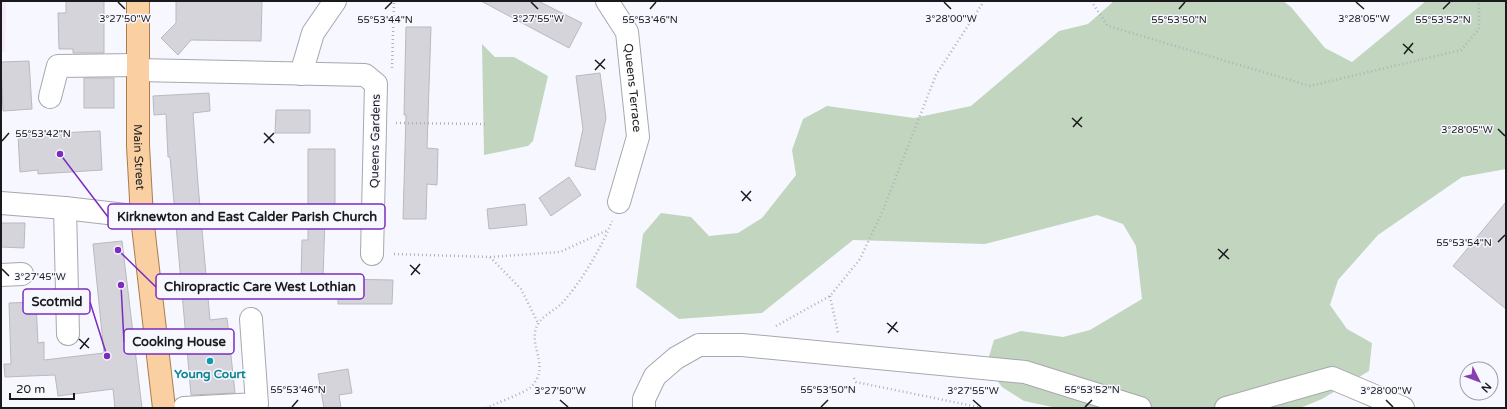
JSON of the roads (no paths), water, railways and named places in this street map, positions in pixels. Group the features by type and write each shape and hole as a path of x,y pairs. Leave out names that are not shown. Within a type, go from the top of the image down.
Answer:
{"main road":[{"name":"Main Street","path":"138,1 138,146 142,217 164,408"}],"street":[{"path":"301,74 313,33 335,1"},
{"name":"Queens Terrace","path":"608,1 627,32 638,137 620,202"},
{"name":"Queens Gardens","path":"50,97 58,66 365,75 376,84 372,254"},
{"path":"1,203 65,208 142,217"},
{"path":"65,208 68,334"},
{"path":"184,408 257,404 251,320"},
{"path":"644,408 644,399 655,376 676,358 699,345 742,345 1025,372 1140,408"},
{"path":"1226,408 1332,378 1403,408"}],"place":[{"name":"Kirknewton and East Calder Parish Church","path":"60,154"},
{"name":"Chiropractic Care West Lothian","path":"118,250"},
{"name":"Cooking House","path":"121,285"},
{"name":"Scotmid","path":"107,356"},
{"name":"Young Court","path":"210,361"}]}
